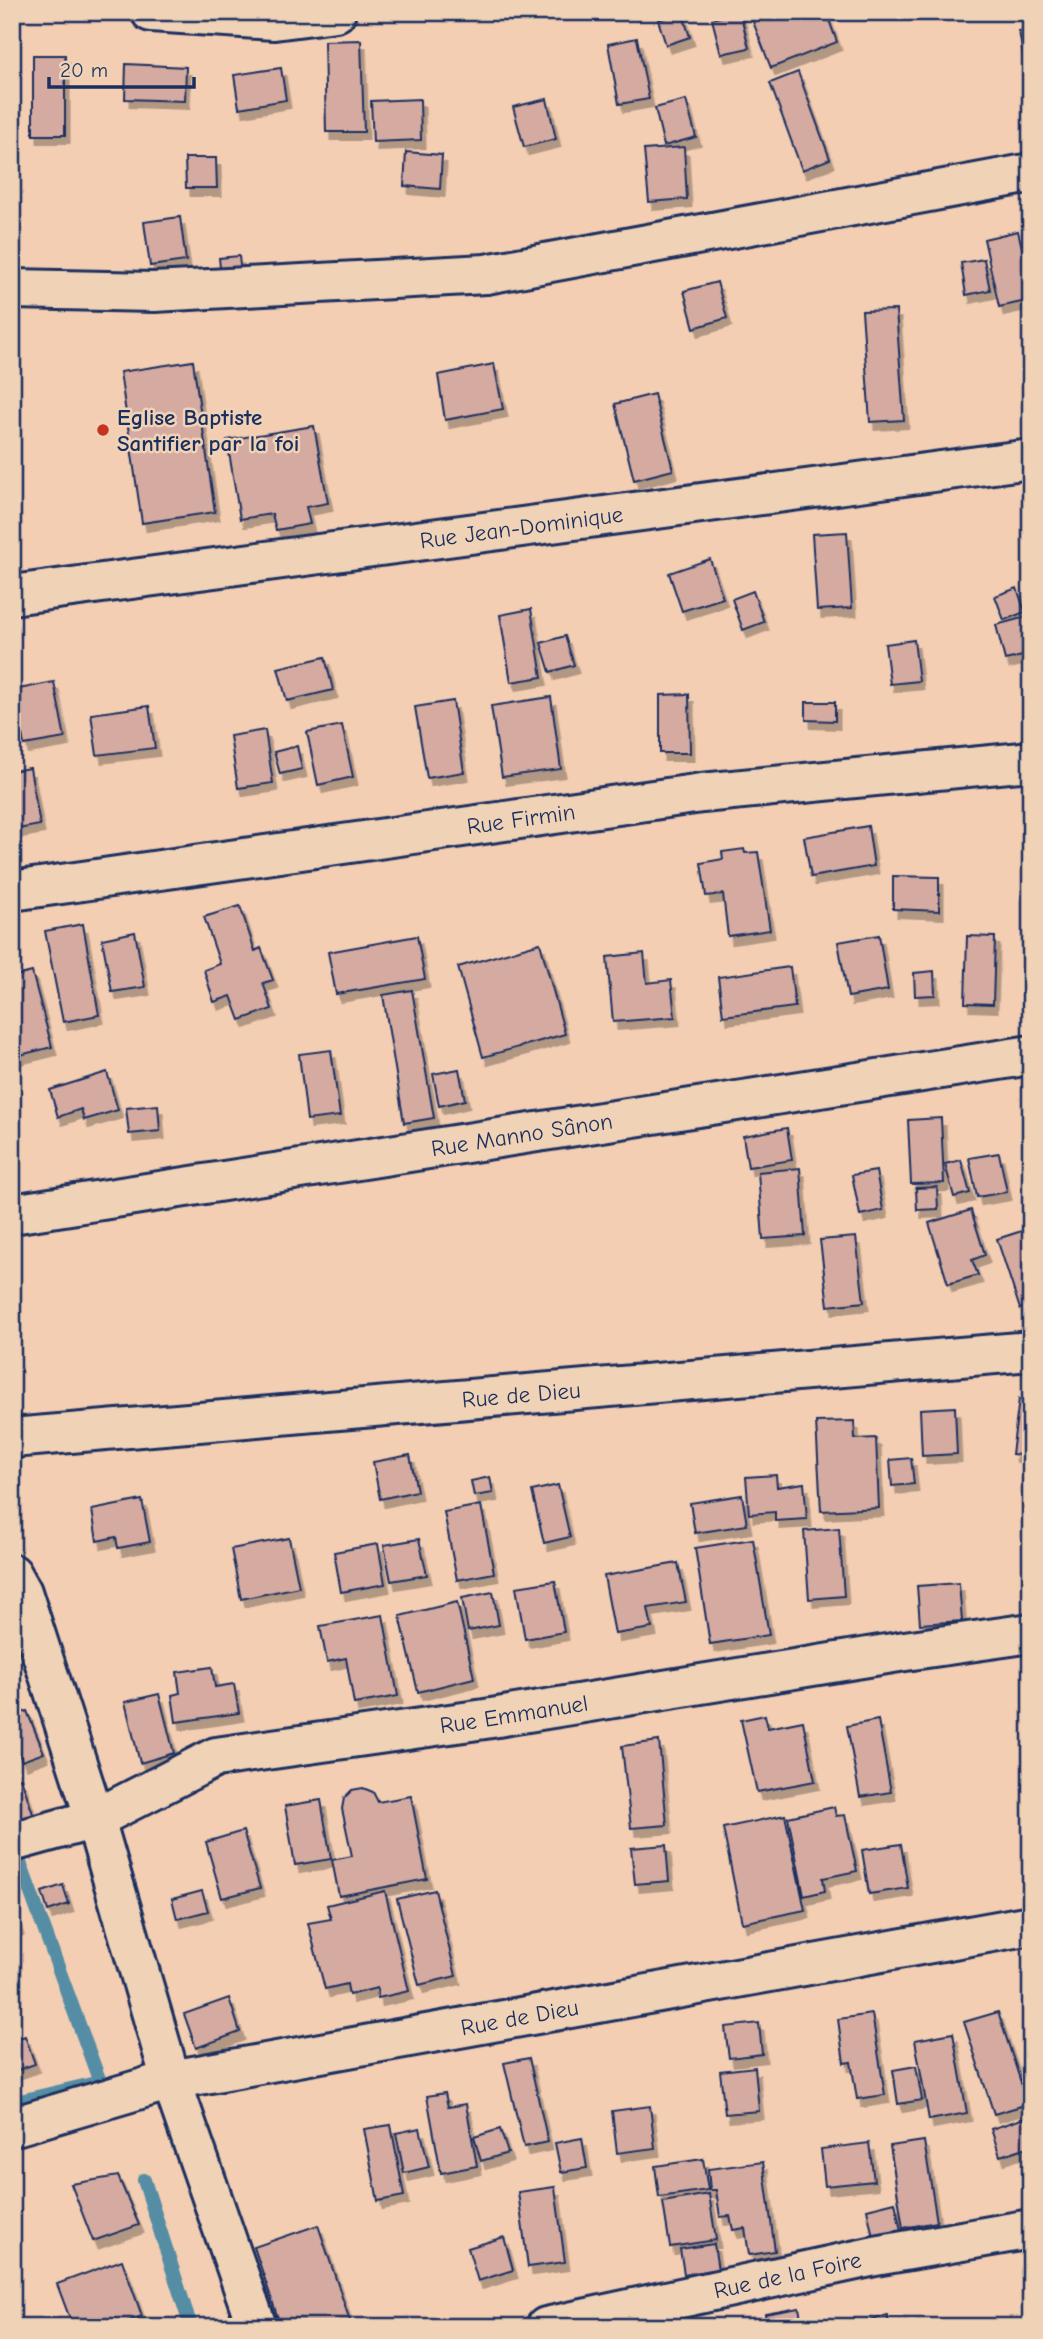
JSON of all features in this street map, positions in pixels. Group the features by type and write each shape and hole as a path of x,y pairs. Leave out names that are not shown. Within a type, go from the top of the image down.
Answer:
{"street":[{"path":"151,12 274,20 336,12"},
{"path":"12,289 154,292 486,274 1031,173"},
{"name":"Rue Jean-Dominique","path":"12,595 1031,458"},
{"name":"Rue Firmin","path":"12,891 702,793 1031,761"},
{"name":"Rue Manno Sânon","path":"12,1214 1031,1055"},
{"name":"Rue de Dieu","path":"12,1438 1031,1351"},
{"path":"15,1587 95,1819 171,2080 257,2327"},
{"name":"Rue Emmanuel","path":"12,1842 95,1819 216,1757 485,1719 1031,1633"},
{"name":"Rue de Dieu","path":"12,2127 171,2080 1031,1925"},
{"name":"Rue de la Foire","path":"546,2327 875,2256 1031,2229"}],"building":[{"path":"682,12 690,37 666,45 658,20"},
{"path":"740,12 749,48 721,54 712,19"},
{"path":"770,12 826,12 837,42 771,68 752,19"},
{"path":"1031,30 1031,60 1024,61 1019,31"},
{"path":"637,38 649,99 619,104 608,44"},
{"path":"361,40 364,132 326,132 324,41"},
{"path":"33,55 65,55 65,135 33,135"},
{"path":"126,64 186,67 185,101 125,99"},
{"path":"281,68 286,100 239,108 234,75"},
{"path":"798,72 830,159 802,170 770,83"},
{"path":"420,99 421,140 373,142 371,101"},
{"path":"547,99 556,139 524,147 513,107"},
{"path":"686,100 696,137 664,146 655,108"},
{"path":"684,147 687,199 649,202 644,150"},
{"path":"406,152 442,155 440,189 404,186"},
{"path":"185,158 216,158 217,188 186,188"},
{"path":"180,217 186,261 150,266 144,222"},
{"path":"1018,231 1031,285 1031,300 999,307 984,239"},
{"path":"239,256 241,275 221,277 219,258"},
{"path":"984,259 990,290 966,295 961,263"},
{"path":"717,282 727,318 694,328 684,291"},
{"path":"896,310 904,420 870,422 862,311"},
{"path":"193,361 215,512 142,523 120,372"},
{"path":"494,364 503,409 445,420 438,375"},
{"path":"654,394 673,470 634,480 615,404"},
{"path":"314,426 328,503 306,507 310,524 276,530 272,514 240,519 227,440"},
{"path":"847,532 852,608 817,610 812,534"},
{"path":"710,559 723,598 682,611 669,573"},
{"path":"1017,588 1025,612 1004,620 995,596"},
{"path":"753,591 764,622 743,630 732,599"},
{"path":"531,609 542,677 511,682 500,615"},
{"path":"1026,617 1031,634 1031,654 1005,660 996,625"},
{"path":"565,636 574,665 550,672 541,643"},
{"path":"914,640 919,681 890,684 885,644"},
{"path":"325,657 333,690 287,701 278,668"},
{"path":"54,682 65,738 24,745 14,690"},
{"path":"689,694 690,753 660,753 660,695"},
{"path":"551,697 561,769 502,777 491,706"},
{"path":"453,701 464,772 427,778 415,707"},
{"path":"806,702 835,702 835,721 806,720"},
{"path":"149,706 155,748 97,755 91,714"},
{"path":"342,725 353,777 318,785 307,732"},
{"path":"265,730 273,783 238,788 230,736"},
{"path":"297,746 302,769 280,774 274,752"},
{"path":"30,768 40,825 12,830 12,771"},
{"path":"868,826 874,866 811,877 804,837"},
{"path":"744,849 745,853 758,852 770,930 728,936 723,894 706,896 701,863 723,859 722,852"},
{"path":"893,876 939,877 939,911 893,909"},
{"path":"240,906 255,951 261,948 273,980 263,983 272,1009 240,1020 231,996 214,1002 204,970 220,964 204,917"},
{"path":"83,924 99,1015 63,1022 45,931"},
{"path":"135,932 145,987 112,992 102,939"},
{"path":"879,935 888,990 848,997 838,942"},
{"path":"417,936 425,979 336,994 328,952"},
{"path":"967,936 995,937 993,1004 965,1003"},
{"path":"540,943 565,1034 483,1057 458,967"},
{"path":"644,953 647,983 671,980 675,1017 613,1022 607,957"},
{"path":"790,967 795,1007 723,1016 718,977"},
{"path":"934,971 935,995 915,996 914,973"},
{"path":"32,972 52,1047 12,1057 12,977"},
{"path":"412,990 434,1118 404,1123 383,995"},
{"path":"331,1050 340,1116 307,1120 299,1054"},
{"path":"459,1069 465,1100 439,1106 433,1074"},
{"path":"107,1072 118,1110 84,1120 81,1109 58,1117 50,1090"},
{"path":"158,1105 160,1131 129,1134 126,1108"},
{"path":"941,1118 944,1183 911,1184 908,1120"},
{"path":"787,1128 792,1160 748,1167 743,1136"},
{"path":"999,1153 1007,1192 977,1197 969,1158"},
{"path":"961,1160 970,1193 954,1197 945,1164"},
{"path":"800,1168 805,1236 763,1239 758,1172"},
{"path":"876,1171 883,1210 860,1215 852,1175"},
{"path":"937,1187 938,1209 917,1210 916,1188"},
{"path":"971,1210 985,1255 972,1260 978,1275 948,1284 929,1223"},
{"path":"1031,1228 1031,1305 1020,1309 997,1239"},
{"path":"856,1237 864,1302 828,1306 820,1240"},
{"path":"1019,1399 1031,1401 1031,1456 1012,1454"},
{"path":"955,1407 957,1454 922,1456 920,1409"},
{"path":"854,1421 855,1439 876,1438 879,1508 821,1511 816,1422"},
{"path":"410,1455 417,1491 380,1499 373,1462"},
{"path":"911,1458 914,1484 892,1486 890,1460"},
{"path":"776,1475 777,1487 804,1483 807,1519 775,1521 775,1512 749,1514 746,1477"},
{"path":"490,1477 493,1493 474,1496 471,1481"},
{"path":"558,1485 570,1537 544,1543 532,1491"},
{"path":"742,1495 747,1525 695,1533 690,1503"},
{"path":"142,1500 150,1542 118,1548 116,1537 97,1541 92,1510"},
{"path":"481,1505 494,1573 457,1580 444,1512"},
{"path":"839,1528 844,1596 809,1599 804,1531"},
{"path":"289,1538 299,1587 241,1599 231,1549"},
{"path":"419,1539 427,1575 391,1581 384,1545"},
{"path":"753,1539 769,1635 710,1644 695,1548"},
{"path":"378,1544 385,1584 341,1592 334,1552"},
{"path":"678,1563 686,1602 648,1608 652,1628 615,1634 604,1576"},
{"path":"555,1581 564,1632 525,1639 516,1587"},
{"path":"959,1583 962,1621 920,1624 917,1586"},
{"path":"493,1592 499,1625 468,1631 462,1598"},
{"path":"457,1602 474,1678 418,1692 400,1616"},
{"path":"383,1615 398,1696 354,1704 346,1658 327,1662 320,1626"},
{"path":"212,1667 215,1687 234,1684 239,1713 176,1722 172,1695 180,1693 177,1672"},
{"path":"159,1694 174,1753 140,1763 125,1702"},
{"path":"27,1711 44,1753 22,1761 12,1741 12,1716"},
{"path":"765,1715 768,1728 803,1721 815,1781 757,1792 741,1720"},
{"path":"878,1720 891,1792 860,1797 847,1726"},
{"path":"659,1741 667,1825 631,1828 622,1746"},
{"path":"21,1778 34,1817 18,1823 12,1809 12,1781"},
{"path":"363,1788 373,1792 378,1802 411,1796 427,1879 339,1896 332,1860 352,1856 342,1809 344,1798 352,1790"},
{"path":"321,1800 331,1859 295,1865 285,1806"},
{"path":"834,1807 836,1816 845,1815 857,1871 823,1878 825,1891 804,1896 788,1817"},
{"path":"785,1815 805,1910 742,1923 723,1828"},
{"path":"243,1831 260,1888 222,1898 206,1842"},
{"path":"901,1844 908,1888 869,1894 862,1850"},
{"path":"666,1845 669,1881 635,1884 631,1848"},
{"path":"63,1885 69,1904 48,1911 42,1892"},
{"path":"435,1890 456,1976 419,1985 397,1899"},
{"path":"202,1891 208,1911 177,1919 172,1899"},
{"path":"385,1891 409,1991 378,1998 377,1988 349,1995 347,1984 325,1989 308,1923 331,1919 327,1905"},
{"path":"12,1906 19,1927 12,1929"},
{"path":"229,1998 240,2032 196,2048 184,2014"},
{"path":"998,2012 1028,2104 994,2114 964,2022"},
{"path":"872,2014 885,2095 857,2099 851,2062 844,2063 838,2019"},
{"path":"759,2023 762,2054 729,2058 725,2027"},
{"path":"953,2033 967,2113 929,2120 915,2040"},
{"path":"25,2036 35,2064 12,2072 12,2041"},
{"path":"529,2058 548,2142 524,2147 504,2063"},
{"path":"916,2066 922,2100 898,2104 893,2070"},
{"path":"755,2067 759,2111 725,2114 720,2071"},
{"path":"445,2093 448,2107 466,2104 477,2166 441,2173 427,2096"},
{"path":"650,2106 655,2148 617,2153 612,2111"},
{"path":"1031,2116 1031,2146 1000,2156 991,2129"},
{"path":"391,2125 404,2196 378,2201 364,2129"},
{"path":"420,2128 429,2167 404,2173 396,2133"},
{"path":"500,2129 508,2153 481,2161 474,2137"},
{"path":"582,2138 587,2168 561,2172 555,2143"},
{"path":"924,2141 937,2222 903,2228 890,2146"},
{"path":"869,2143 874,2181 825,2186 821,2149"},
{"path":"703,2159 708,2190 659,2197 655,2166"},
{"path":"763,2162 775,2251 749,2255 745,2228 733,2230 730,2216 720,2217 716,2190 710,2190 708,2169"},
{"path":"118,2176 139,2225 93,2241 71,2184"},
{"path":"555,2187 565,2262 528,2267 518,2192"},
{"path":"709,2194 716,2240 670,2247 663,2202"},
{"path":"895,2202 902,2236 874,2242 867,2209"},
{"path":"318,2225 352,2327 281,2327 254,2247"},
{"path":"504,2237 513,2270 478,2281 468,2248"},
{"path":"714,2244 718,2270 684,2274 680,2249"},
{"path":"122,2260 142,2316 114,2327 73,2327 57,2284"},
{"path":"799,2308 803,2327 767,2327 765,2314"},
{"path":"887,2315 890,2327 853,2327"}],"waterway":[{"path":"12,2103 100,2082 20,1863"},
{"path":"144,2180 191,2327"}],"place":[{"name":"Eglise Baptiste Santifier par la foi","path":"103,430"}]}
